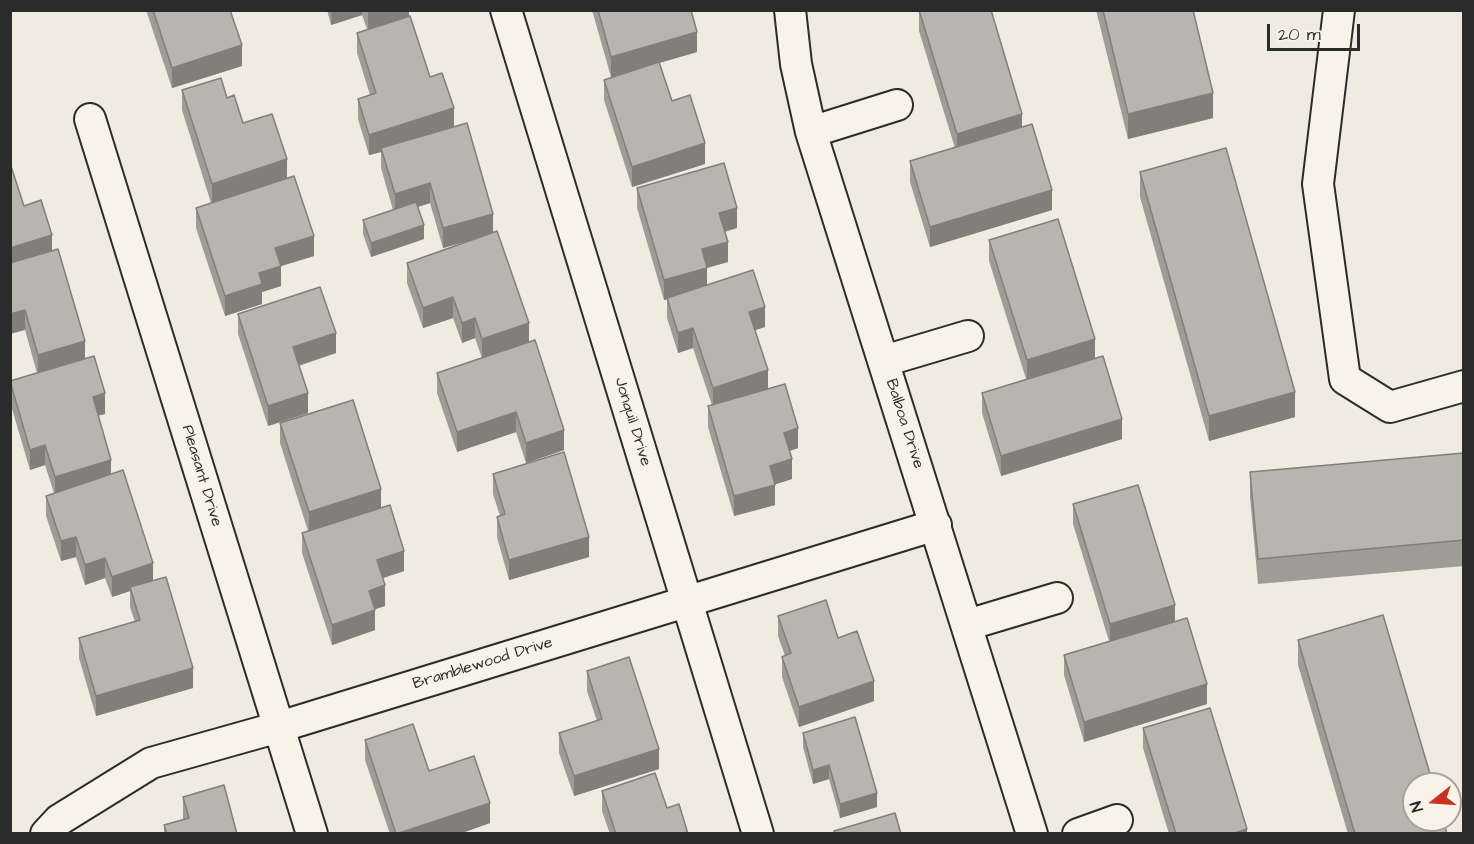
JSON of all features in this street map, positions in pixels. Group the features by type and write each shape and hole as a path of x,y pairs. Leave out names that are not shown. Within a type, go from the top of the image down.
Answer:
{"street":[{"name":"Jonquil Drive","path":"506,10 758,834"},
{"name":"Balboa Drive","path":"790,10 796,64 811,132 1032,834"},
{"path":"1339,10 1318,184 1345,379 1390,407 1464,386"},
{"path":"811,132 897,105"},
{"name":"Pleasant Drive","path":"90,120 312,834"},
{"path":"884,361 968,336"},
{"name":"Bramblewood Drive","path":"46,834 59,820 151,763 279,727 936,525"},
{"path":"967,625 1057,598"},
{"path":"1078,834 1117,820"}],"building":[{"path":"153,10 230,10 242,45 172,68"},
{"path":"598,10 691,10 697,32 611,57"},
{"path":"919,10 991,10 1022,114 957,134"},
{"path":"1103,10 1193,10 1213,93 1128,114"},
{"path":"410,16 430,77 442,73 454,108 369,135 358,99 376,93 357,33"},
{"path":"659,62 672,101 690,95 705,143 632,167 604,80"},
{"path":"221,78 227,98 234,95 243,123 272,114 287,159 212,184 182,90"},
{"path":"467,123 493,214 443,228 430,183 395,194 381,148"},
{"path":"1032,124 1052,190 930,227 910,161"},
{"path":"1226,148 1295,392 1209,416 1140,172"},
{"path":"10,163 24,206 41,200 52,235 10,248"},
{"path":"724,163 737,208 719,213 728,242 702,249 707,268 664,280 637,188"},
{"path":"294,176 314,236 275,248 281,266 259,273 262,284 225,296 196,208"},
{"path":"416,202 424,225 371,243 363,220"},
{"path":"1058,219 1095,339 1027,360 989,240"},
{"path":"497,231 529,323 482,339 475,318 462,323 453,297 423,308 407,263"},
{"path":"58,249 85,341 38,355 25,310 10,314 10,263"},
{"path":"753,270 765,307 749,312 768,370 713,388 693,328 678,333 667,298"},
{"path":"320,287 336,333 293,347 308,393 268,406 238,314"},
{"path":"535,340 564,430 526,443 516,412 457,432 437,373"},
{"path":"94,356 105,393 93,397 111,460 55,477 45,445 30,450 10,381"},
{"path":"1103,356 1122,419 1001,456 982,393"},
{"path":"785,384 798,428 784,433 792,459 770,466 775,485 734,496 708,406"},
{"path":"353,400 381,489 309,512 280,423"},
{"path":"564,452 589,537 509,560 497,517 505,514 493,474"},
{"path":"1464,453 1464,540 1258,559 1250,472"},
{"path":"123,470 153,563 112,577 105,558 85,565 76,537 61,541 46,496"},
{"path":"1138,485 1175,605 1110,624 1073,504"},
{"path":"390,505 404,551 377,560 385,585 369,591 375,610 332,625 302,533"},
{"path":"166,577 193,668 96,696 79,638 140,620 130,587"},
{"path":"826,600 838,638 857,631 874,681 799,707 782,657 791,653 778,616"},
{"path":"1383,615 1429,772 1402,772 1402,832 1446,832 1447,834 1355,834 1298,640"},
{"path":"1187,618 1207,684 1084,722 1064,655"},
{"path":"629,657 659,749 574,776 559,733 602,719 587,671"},
{"path":"1210,708 1247,829 1232,834 1176,834 1143,728"},
{"path":"855,717 877,793 840,804 829,765 813,770 803,733"},
{"path":"413,724 429,771 474,756 490,803 396,834 365,740"},
{"path":"655,773 667,808 679,804 688,834 616,834 602,791"},
{"path":"224,785 237,834 167,834 164,825 189,818 183,797"},
{"path":"895,813 901,834 835,834 834,831"}]}
